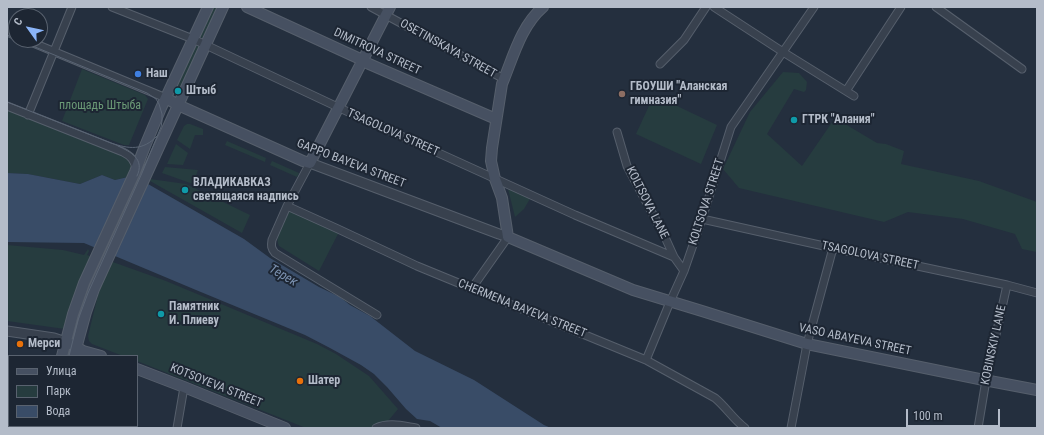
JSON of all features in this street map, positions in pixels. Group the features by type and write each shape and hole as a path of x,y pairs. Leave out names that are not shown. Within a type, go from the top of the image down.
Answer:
{"main road":[{"path":"62,355 84,283 208,7"},
{"path":"76,352 86,312 94,289 223,7"},
{"name":"DIMITROVA STREET","path":"247,7 363,61 496,119"},
{"path":"508,237 502,198 491,162 496,119 504,79 525,29 532,18 543,7"},
{"path":"310,163 388,11"},
{"name":"GAPPO BAYEVA STREET","path":"166,98 178,105 310,163"},
{"name":"GAPPO BAYEVA STREET","path":"508,237 633,290 670,302"},
{"name":"VASO ABAYEVA STREET","path":"670,302 807,344 1037,390"},
{"path":"66,342 76,352"},
{"path":"76,352 83,351 97,355"},
{"name":"KOTSOYEVA STREET","path":"138,369 285,428"}],"street":[{"path":"28,115 72,7"},
{"name":"TSAGOLOVA STREET","path":"112,7 193,38 338,108 575,215 674,257"},
{"name":"OSETINSKAYA STREET","path":"371,7 388,11 504,79"},
{"path":"660,64 684,40 706,7"},
{"path":"714,7 854,96"},
{"name":"KOLTSOVA STREET","path":"646,360 684,271 731,127 814,7"},
{"path":"846,91 901,7"},
{"path":"936,7 1022,69"},
{"name":"GAPPO BAYEVA STREET","path":"45,48 166,98"},
{"path":"7,106 126,153 135,162 136,170"},
{"name":"KOLTSOVA LANE","path":"617,132 627,166 664,235 674,257 684,271"},
{"path":"310,163 287,206 272,240 272,249 377,315"},
{"name":"GAPPO BAYEVA STREET","path":"310,163 508,237"},
{"name":"CHERMENA BAYEVA STREET","path":"287,206 417,266 646,360 715,398 723,405 731,416 745,428"},
{"name":"TSAGOLOVA STREET","path":"702,219 1037,292"},
{"path":"472,288 508,237"},
{"path":"791,428 807,344 833,248"},
{"name":"KOBINSKIY LANE","path":"978,428 986,380 1007,285"},
{"path":"7,331 54,338 66,342"},
{"path":"178,428 184,387"},
{"path":"376,428 396,425 416,428"}],"green space":[{"path":"213,7 220,7 205,39 199,37"},
{"path":"197,43 202,45 179,92 174,90"},
{"name":"площадь Штыба","path":"82,69 145,95 148,99 129,145 124,145 62,121"},
{"path":"783,72 799,73 807,82 806,90 804,92 794,89 767,134 802,166 835,118 877,143 886,144 904,151 901,164 979,181 1037,202 1037,252 1022,249 1015,234 963,219 908,212 884,222 739,188 723,169 750,112"},
{"path":"654,95 717,125 701,164 636,134"},
{"path":"7,110 127,158 133,166 128,177 115,180 102,175 80,184 28,174 7,173"},
{"path":"187,124 203,129 203,135 195,135 190,149 177,140 184,126"},
{"path":"227,141 266,158 265,162 225,145"},
{"path":"176,144 188,153 183,165 167,164"},
{"path":"272,161 299,173 297,177 270,165"},
{"path":"165,167 198,170 193,184 162,173"},
{"path":"150,179 186,184 250,215 242,233 150,181"},
{"path":"505,183 531,197 524,209 515,217 508,189"},
{"path":"289,209 339,232 319,271 279,246 279,232 282,222"},
{"path":"7,245 63,250 84,255 88,249 89,251 87,255 93,257 65,329 7,321"},
{"path":"110,261 166,281 317,344 336,354 369,376 398,409 388,421 374,428 306,428 138,361 138,355 120,355 92,344 89,341 88,336 99,291"}],"water":[{"name":"Терек","path":"7,173 28,174 80,184 102,175 115,180 128,177 148,184 244,239 270,258 319,287 340,297 350,305 370,316 415,351 474,380 551,428 442,428 430,421 417,419 374,374 361,365 305,335 84,243 7,242"}],"tram line":[{"path":"37,48 147,93 156,99 162,114 161,127 142,173 88,293 78,320 69,355"},
{"path":"7,102 124,147 141,146 152,141 157,136"},
{"path":"118,146 128,151 138,161 139,170 137,176"}],"place":[{"name":"Наш","path":"138,74"},
{"name":"Штыб","path":"178,91"},
{"name":"ГБОУШИ \"Аланская гимназия\"","path":"622,94"},
{"name":"ГТРК \"Алания\"","path":"794,120"},
{"name":"ВЛАДИКАВКАЗ светящаяся надпись","path":"185,190"},
{"name":"Памятник И. Плиеву","path":"161,314"},
{"name":"Мерси","path":"20,344"},
{"name":"Шатер","path":"300,381"}]}
